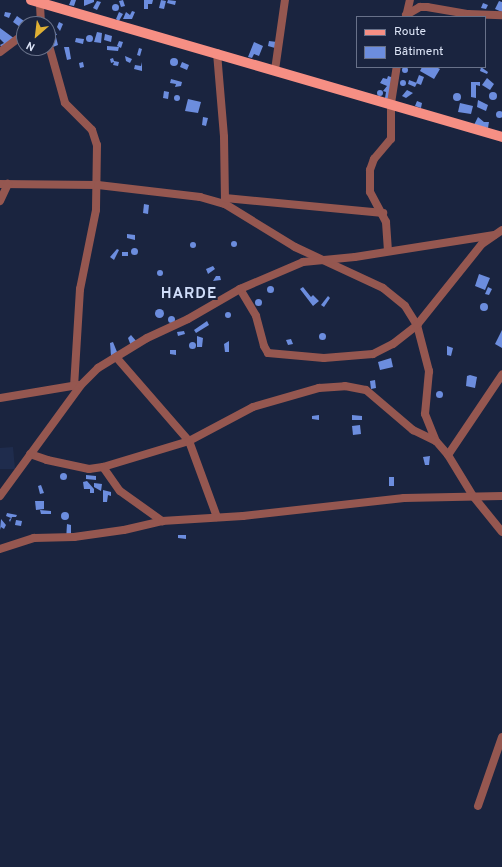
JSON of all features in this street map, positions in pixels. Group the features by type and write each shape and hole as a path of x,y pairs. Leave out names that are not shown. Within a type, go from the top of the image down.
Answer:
{"main road":[{"path":"39,1 391,103 502,137"}],"street":[{"path":"275,70 285,0"},
{"path":"406,16 410,0"},
{"path":"39,1 39,16"},
{"path":"406,16 420,7 468,14 502,15"},
{"path":"0,52 16,40"},
{"path":"217,53 224,137 225,201"},
{"path":"52,56 65,103 96,136 98,185 96,210 80,289 78,386"},
{"path":"388,252 386,222 383,213 370,192 370,170 374,159 391,139 391,103 397,68"},
{"path":"0,201 4,184 98,185 225,201 383,213"},
{"path":"225,201 295,247 324,259 383,288 405,306 416,325 429,371 425,414 436,441 448,455 473,496 502,532"},
{"path":"240,289 256,316 266,350 279,356 324,358 373,354 393,344 416,325 482,244 494,234 502,230"},
{"path":"0,496 78,386 98,368 240,289 293,266 324,259 388,252 494,234"},
{"path":"116,357 189,441 217,517"},
{"path":"448,455 502,375"},
{"path":"0,398 78,386"},
{"path":"30,454 89,469 103,467 189,441 252,407 319,388 345,386 366,390 414,430 436,441"},
{"path":"103,467 120,491 162,521"},
{"path":"0,549 34,538 74,537 124,530 162,521 217,517 404,498 502,496"},
{"path":"478,806 502,737"}],"shaded area":[{"path":"13,447 15,469 0,469 0,448"}],"building":[{"path":"71,0 76,0 74,6 69,5"},
{"path":"84,0 94,0 94,2 84,6"},
{"path":"123,0 125,6 121,7 119,1"},
{"path":"144,0 153,0 152,4 148,4 148,9 144,9"},
{"path":"161,0 166,1 164,9 159,8"},
{"path":"168,0 176,1 175,5 167,3"},
{"path":"97,1 101,2 97,10 93,8"},
{"path":"499,1 502,2 502,12 495,9"},
{"path":"115,3 118,4 118,10 115,11 112,10 111,7 112,4"},
{"path":"483,3 488,5 486,9 481,8"},
{"path":"132,11 135,12 132,19 123,19 126,12 130,15"},
{"path":"5,12 11,13 9,18 4,16"},
{"path":"119,12 123,14 119,21 116,19"},
{"path":"59,22 63,24 60,31 57,27"},
{"path":"0,28 15,39 3,49 0,45 4,43 0,39"},
{"path":"97,32 102,33 101,43 94,42"},
{"path":"105,34 112,36 111,42 104,40"},
{"path":"89,35 92,38 89,41 86,38"},
{"path":"76,38 84,39 83,44 75,42"},
{"path":"119,41 123,42 121,48 117,46"},
{"path":"269,41 277,42 275,48 268,46"},
{"path":"254,42 263,46 259,56 254,54 252,58 248,57"},
{"path":"107,46 119,47 118,51 107,50"},
{"path":"64,47 69,47 71,59 67,60"},
{"path":"139,48 142,49 140,56 137,55"},
{"path":"125,56 132,59 130,63 126,61"},
{"path":"113,58 114,61 119,62 118,66 113,65 114,62 111,63 110,59"},
{"path":"174,58 177,59 177,65 174,66 171,65 170,62 171,59"},
{"path":"83,62 84,67 80,68 79,63"},
{"path":"142,62 142,71 134,69 135,65 141,66"},
{"path":"182,62 189,65 187,70 180,67"},
{"path":"403,68 407,68 407,72 403,72"},
{"path":"422,68 440,69 434,79 420,71"},
{"path":"481,68 482,68 488,72 487,74 480,71"},
{"path":"419,75 424,77 421,85 416,83"},
{"path":"388,76 394,78 389,99 385,98 386,92 383,91 387,86 380,83 383,78 387,79"},
{"path":"487,78 494,84 490,90 482,85"},
{"path":"171,79 182,82 181,86 175,87 176,84 170,83"},
{"path":"403,80 406,83 403,86 400,83"},
{"path":"409,80 417,83 415,87 408,84"},
{"path":"471,82 480,82 480,86 476,85 476,98 471,97"},
{"path":"380,90 383,93 380,96 377,93"},
{"path":"407,90 413,93 406,98 402,96"},
{"path":"164,91 169,92 168,99 163,98"},
{"path":"493,92 496,93 496,99 493,100 490,99 489,96 490,93"},
{"path":"457,93 460,94 460,100 457,101 454,100 453,97 454,94"},
{"path":"177,95 180,98 177,101 174,98"},
{"path":"188,99 201,102 198,113 185,111"},
{"path":"478,100 488,105 486,111 477,107"},
{"path":"417,101 422,103 421,108 415,106"},
{"path":"460,103 473,106 471,114 458,112"},
{"path":"499,110 502,111 502,117 499,118 496,117 495,114 496,111"},
{"path":"203,117 208,118 206,126 202,125"},
{"path":"478,117 484,122 489,122 488,128 474,125"},
{"path":"144,204 149,205 148,214 143,213"},
{"path":"127,234 135,235 135,240 127,238"},
{"path":"234,241 237,244 234,247 231,244"},
{"path":"193,242 196,245 193,248 190,245"},
{"path":"134,248 137,251 134,254 131,251"},
{"path":"117,249 119,250 114,260 110,257"},
{"path":"122,252 128,252 128,256 122,256"},
{"path":"213,266 215,269 208,274 206,269"},
{"path":"160,270 163,273 160,276 157,273"},
{"path":"479,274 490,278 485,290 475,286"},
{"path":"216,276 220,276 221,280 213,281"},
{"path":"270,286 273,289 270,292 267,289"},
{"path":"303,287 311,297 313,295 319,301 313,306 300,289"},
{"path":"488,287 492,289 489,295 485,294"},
{"path":"328,296 330,298 324,307 321,305"},
{"path":"258,299 261,302 258,305 255,302"},
{"path":"482,303 486,303 488,307 486,311 482,311 480,309 480,305"},
{"path":"157,309 161,309 163,313 161,317 157,317 155,315 155,311"},
{"path":"228,312 231,315 228,318 225,315"},
{"path":"171,315 174,316 174,322 171,323 168,322 167,319 168,316"},
{"path":"207,321 209,325 196,333 194,330"},
{"path":"502,330 502,348 495,344"},
{"path":"184,331 185,334 178,336 177,332"},
{"path":"322,333 325,336 322,339 319,336"},
{"path":"131,335 137,342 131,346 128,338"},
{"path":"197,336 203,338 202,347 197,347"},
{"path":"291,339 293,344 288,345 286,340"},
{"path":"229,341 229,352 225,352 224,344"},
{"path":"113,342 117,352 111,356 110,343"},
{"path":"192,342 195,345 192,348 189,345"},
{"path":"447,346 453,348 451,356 447,355"},
{"path":"170,350 176,350 176,355 170,354"},
{"path":"391,358 393,367 380,370 378,362"},
{"path":"470,375 477,377 475,388 466,386 467,376"},
{"path":"375,380 376,388 371,389 370,381"},
{"path":"439,390 443,394 439,398 435,394"},
{"path":"319,415 319,420 312,419 312,416"},
{"path":"352,415 362,416 362,420 352,420"},
{"path":"360,425 361,434 353,435 352,426"},
{"path":"430,456 429,465 425,465 423,457"},
{"path":"63,473 66,476 63,479 60,476"},
{"path":"86,475 96,476 96,480 86,479"},
{"path":"389,477 394,477 394,486 389,486"},
{"path":"87,481 94,489 94,493 90,493 90,489 84,489 83,482"},
{"path":"94,483 102,484 101,491 94,487"},
{"path":"41,485 44,493 40,494 38,486"},
{"path":"103,490 111,492 111,496 108,495 107,502 103,502"},
{"path":"35,501 44,501 44,509 36,510"},
{"path":"40,510 51,511 51,514 41,514"},
{"path":"65,512 68,513 68,519 65,520 62,519 61,516 62,513"},
{"path":"7,513 17,515 16,517 12,517 10,522 9,520 11,518 6,516"},
{"path":"1,519 6,525 4,529 1,527 0,530"},
{"path":"16,520 22,521 21,526 15,525"},
{"path":"67,524 71,525 71,540 66,541"},
{"path":"178,535 186,535 186,539 178,538"}],"district":[{"name":"HARDE","path":"189,295"}]}
